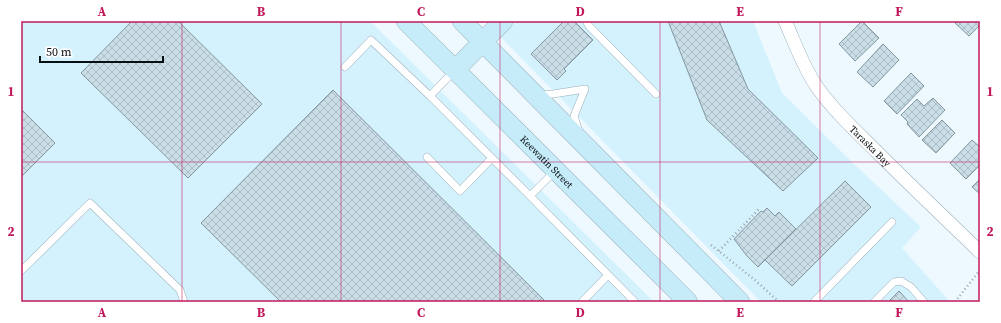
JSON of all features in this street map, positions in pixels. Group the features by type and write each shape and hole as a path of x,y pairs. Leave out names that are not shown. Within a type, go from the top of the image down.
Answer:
{"main road":[{"name":"Keewatin Street","path":"406,21 688,302"},
{"path":"462,21 740,302"},
{"path":"455,70 503,21"}],"street":[{"name":"Taraska Bay","path":"785,21 803,63 816,86 827,101 980,252"}],"lane":[{"path":"586,21 588,26 656,94"},
{"path":"345,67 371,40 430,96 635,302"},
{"path":"430,96 455,70"},
{"path":"535,94 553,94 585,89 574,116 581,141"},
{"path":"427,157 460,190 492,158"},
{"path":"530,196 555,170"},
{"path":"21,271 90,203 180,290 184,302"},
{"path":"814,302 892,222"},
{"path":"582,302 608,275"},
{"path":"874,302 894,282 901,281 911,287 924,302"}],"path":[{"path":"719,252 759,209"},
{"path":"708,243 755,280 779,302"},
{"path":"955,302 980,270"}],"shaded area":[{"path":"21,21 370,21 654,302 21,302"},
{"path":"485,21 753,21 782,93 858,168 921,227 902,248 950,302 761,302"}],"building":[{"path":"132,21 178,21 262,104 188,178 81,73"},
{"path":"564,21 574,21 593,40 564,69 566,71 557,80 531,54"},
{"path":"668,21 719,21 748,89 818,158 783,191 707,120"},
{"path":"862,21 879,38 855,61 839,44"},
{"path":"956,21 980,21 980,25 969,36 955,23"},
{"path":"883,44 899,60 873,87 857,72"},
{"path":"911,73 924,86 897,114 884,101"},
{"path":"333,90 544,300 542,302 281,302 201,223"},
{"path":"933,98 945,110 919,137 901,115 917,99 924,106"},
{"path":"21,109 55,143 21,177"},
{"path":"942,120 955,133 936,153 922,140"},
{"path":"972,140 980,147 980,165 966,179 950,163"},
{"path":"980,179 980,194 972,187"},
{"path":"845,181 871,207 792,286 765,260"},
{"path":"767,208 775,216 779,212 796,229 758,267 734,239 761,211 763,212"},
{"path":"899,291 909,302 888,302"}]}
